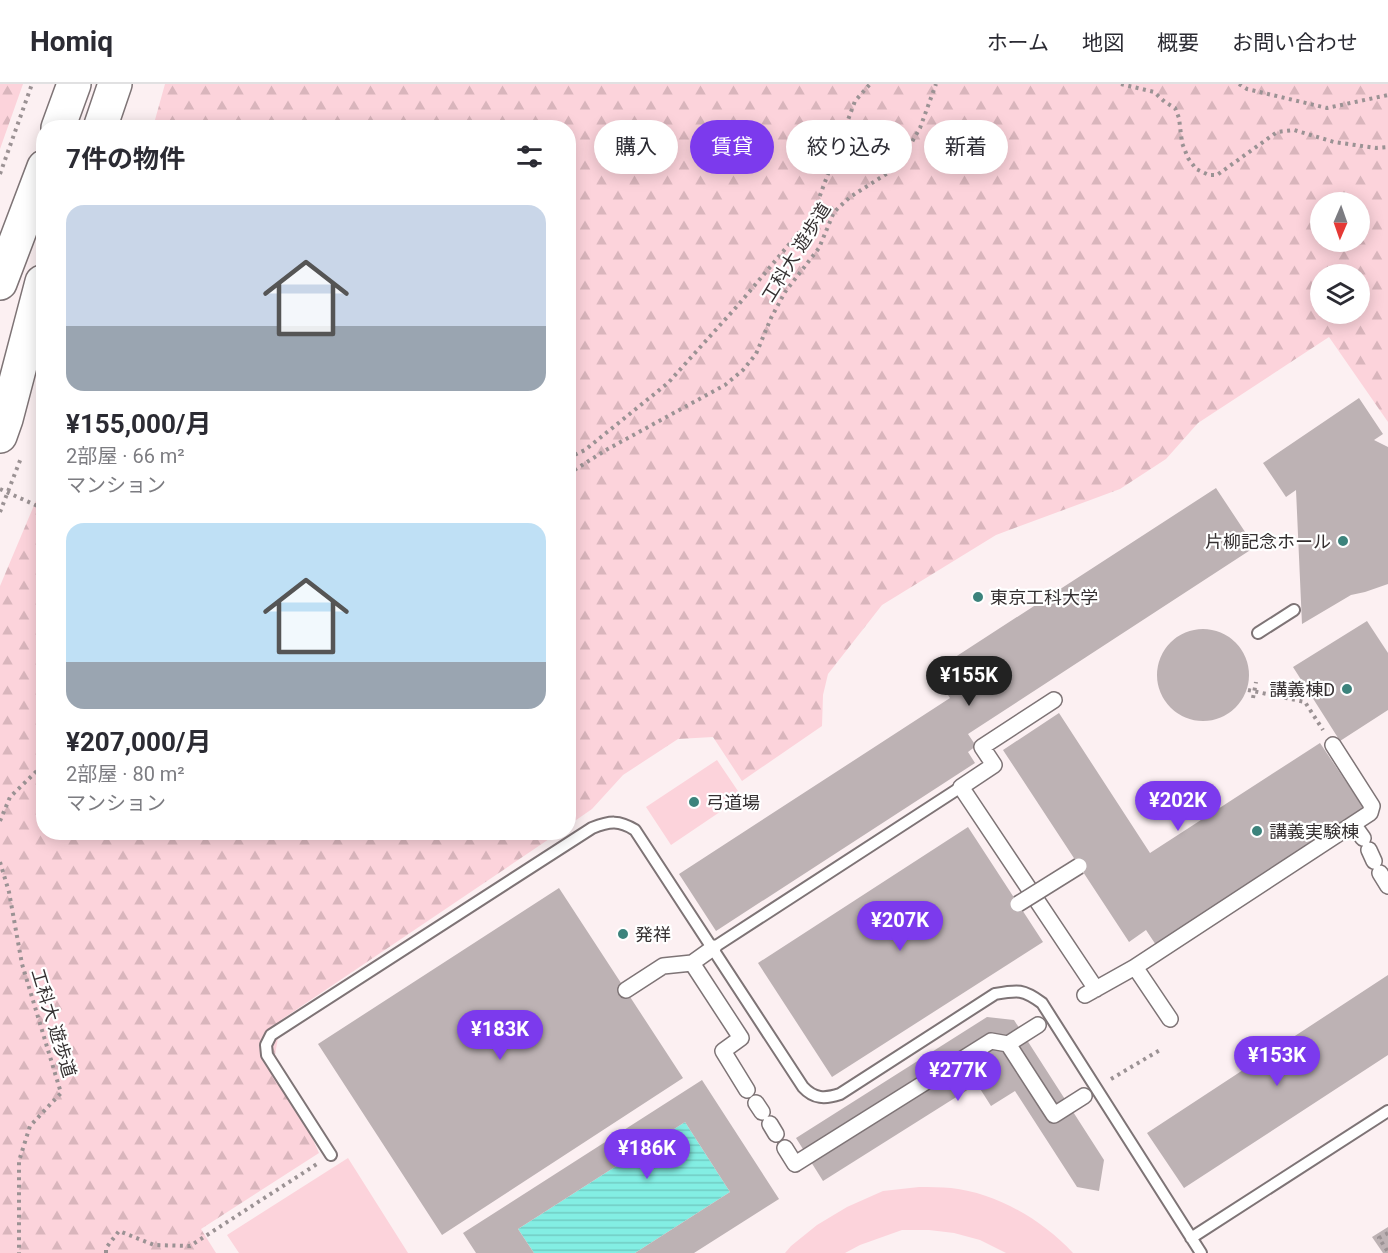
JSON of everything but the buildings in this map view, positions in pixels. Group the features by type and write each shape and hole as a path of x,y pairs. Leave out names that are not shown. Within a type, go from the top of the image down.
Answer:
{"highway":[{"path":"103,120 115,84"},
{"path":"0,234 36,164"},
{"path":"0,283 36,188"},
{"path":"0,387 36,297"},
{"path":"0,436 36,306"}],"street":[{"path":"1054,700 979,747 994,765 961,787 1091,992 1135,967 1370,813 1372,806 1333,745"},
{"path":"1353,824 1375,862"},
{"path":"1018,904 1079,866"},
{"path":"626,990 663,966 692,963 713,948"},
{"path":"692,963 717,991 741,1038 723,1051 762,1112"},
{"path":"1135,967 1170,1019"},
{"path":"785,1148 795,1164 991,1041 1008,1044 1038,1025"},
{"path":"1008,1044 1054,1115 1083,1096"}],"lane":[{"path":"1258,633 1294,610"},
{"path":"713,948 961,787"},
{"path":"576,838 607,822 624,823 636,830 803,1087 816,1097 840,1094 995,994 1013,991 1030,994 1042,1003 1201,1253"},
{"path":"331,1155 267,1055 266,1045 271,1035 573,840"},
{"path":"1191,1238 1388,1111"}],"path":[{"path":"0,174 32,84"},
{"path":"576,454 585,450 668,383 739,304 812,217 855,101 870,84"},
{"name":"工科大 遊歩道","path":"576,469 725,385 743,369 756,354 785,292 819,248 834,212 850,197 891,171 905,154 920,128 936,84"},
{"path":"1121,84 1154,92 1175,108 1179,118 1182,143 1188,158 1196,169 1209,176 1217,175 1277,132 1294,130 1334,142 1376,148 1388,147"},
{"path":"1239,84 1246,89 1328,108 1388,95"},
{"path":"0,489 36,505"},
{"path":"1253,698 1256,682"},
{"path":"1248,690 1305,702 1333,745"},
{"path":"0,821 10,797 36,772"},
{"name":"工科大 遊歩道","path":"0,862 9,892 21,964 61,1093 30,1126 19,1161 19,1253"},
{"path":"1110,1080 1160,1050"},
{"path":"106,1253 106,1248 119,1231 154,1245 190,1246 331,1155"},
{"path":"1388,1233 1379,1238 1388,1252"}],"green space":[{"path":"0,84 23,84 0,149"},
{"path":"165,84 1388,84 1388,422 1329,337 1198,423 1166,459 1120,489 996,535 882,605 828,674 823,695 822,726 742,781 713,737 678,739 623,775 592,809 576,820 576,120 155,120"},
{"path":"36,501 36,840 548,840 281,1020 275,1055 319,1153 201,1229 216,1253 0,1253 0,586"},
{"name":"弓道場","path":"717,760 742,797 671,845 646,807"},
{"path":"348,1158 408,1253 239,1253 227,1235"},
{"path":"919,1187 968,1191 1002,1202 1033,1219 1073,1253 1006,1253 980,1240 954,1233 902,1230 860,1245 845,1253 785,1253 817,1225 847,1207 883,1191"}],"water":[{"path":"685,1122 730,1192 635,1253 534,1253 518,1229"}],"place":[{"name":"片柳記念ホール","path":"1343,541"},
{"name":"東京工科大学","path":"978,597"},
{"name":"講義棟D","path":"1347,689"},
{"name":"弓道場","path":"694,802"},
{"name":"講義実験棟","path":"1257,831"},
{"name":"発祥","path":"623,934"}]}
